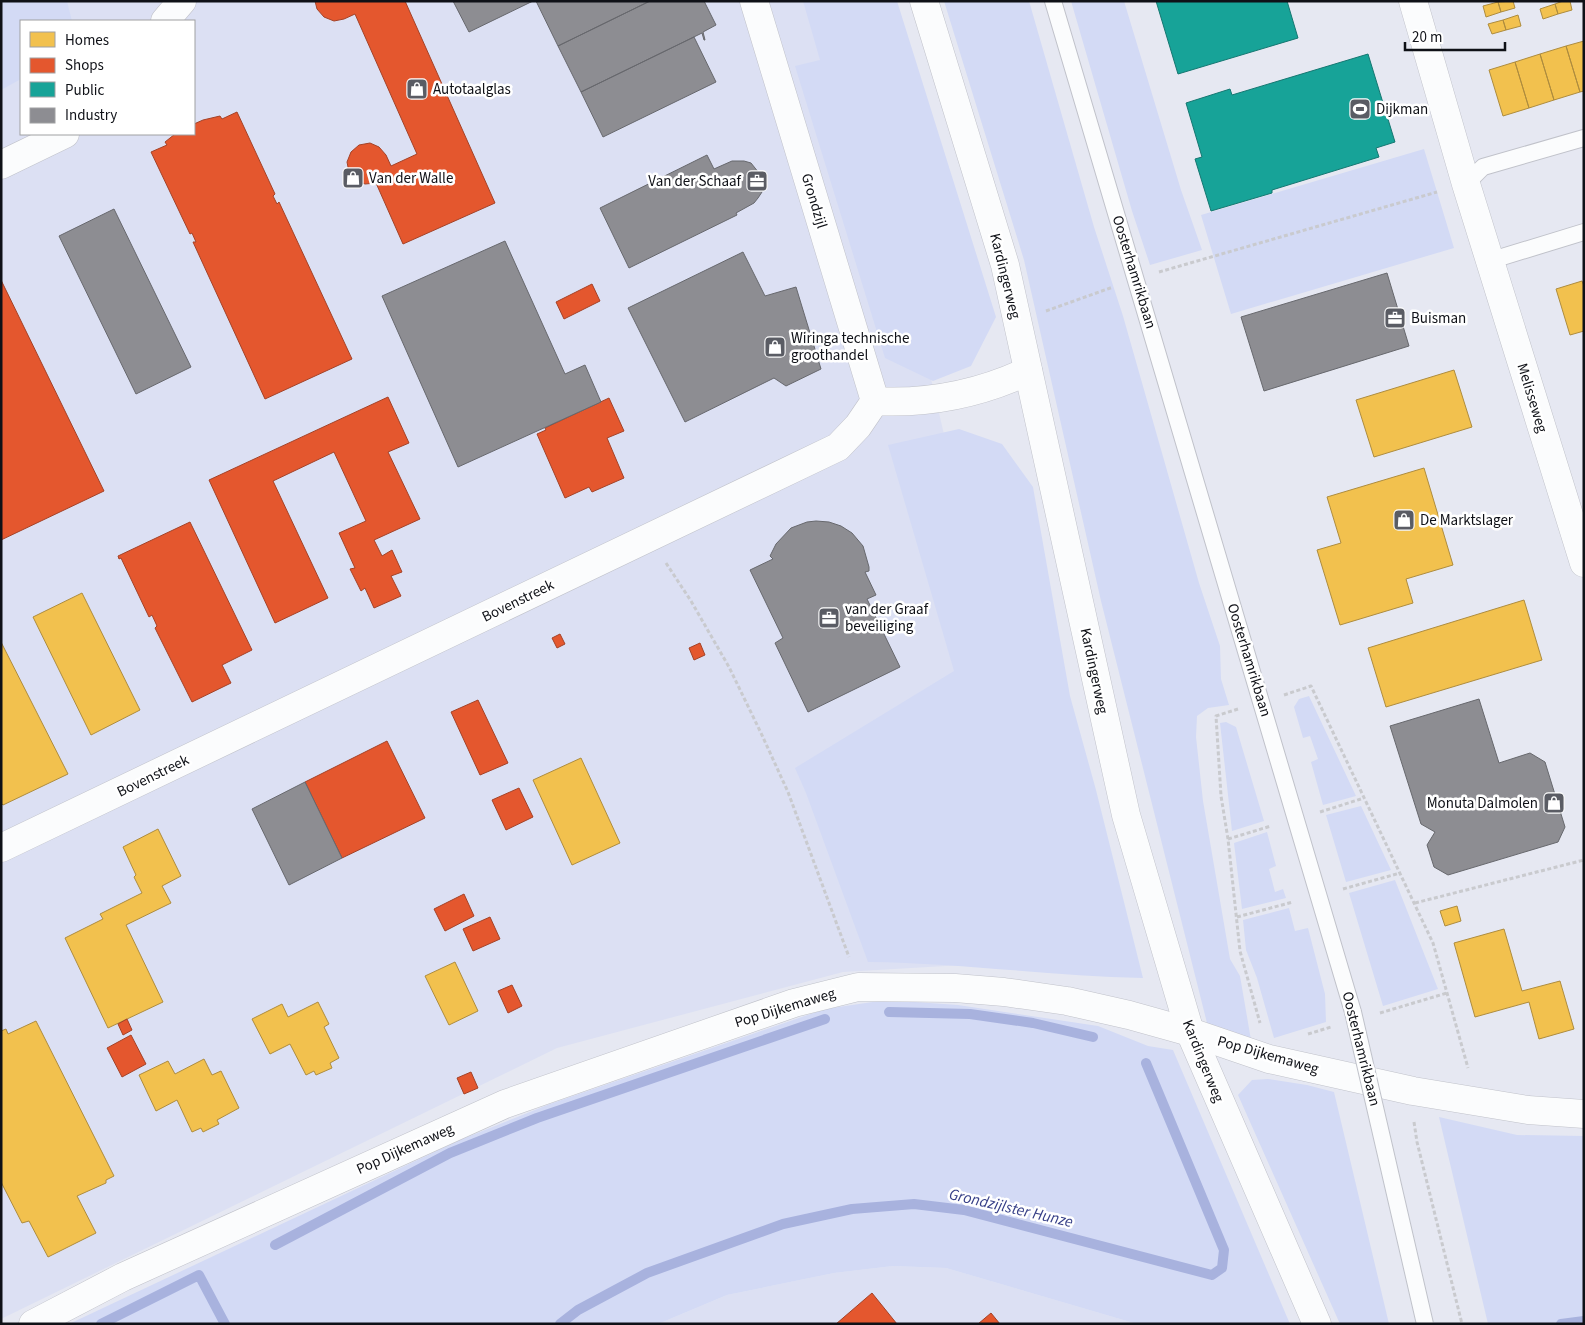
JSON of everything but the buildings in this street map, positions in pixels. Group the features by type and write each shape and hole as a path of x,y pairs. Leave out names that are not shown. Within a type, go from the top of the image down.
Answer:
{"street":[{"path":"166,20 182,1"},
{"name":"Grondzijl","path":"754,1 875,401"},
{"name":"Kardingerweg","path":"924,1 1005,265 1126,815 1190,1032 1317,1324"},
{"name":"Melisseweg","path":"1413,1 1489,260 1579,533 1584,563"},
{"path":"1,165 63,135"},
{"path":"875,401 924,401 953,397 996,385 1028,371"},
{"name":"Bovenstreek","path":"1,848 838,447 858,426 875,401"},
{"name":"Pop Dijkemaweg","path":"33,1324 123,1277 505,1104 794,1003 858,986 956,988 1004,992 1084,1005 1190,1032 1269,1059 1413,1091 1528,1110 1584,1114"}],"lane":[{"name":"Oosterhamrikbaan","path":"1053,1 1353,1012 1425,1324"},
{"path":"1466,184 1483,167 1584,138"},
{"path":"1489,260 1584,232"}],"path":[{"path":"1017,321 1136,279 1466,184"},
{"path":"649,538 691,601 729,667 761,733 788,792 846,948 858,986"},
{"path":"1320,812 1364,798"},
{"path":"1228,839 1271,826"},
{"path":"1415,903 1584,860"},
{"path":"1342,889 1400,873"},
{"path":"1237,917 1293,902"},
{"path":"1413,1091 1417,1142 1462,1324"}],"shaded area":[{"path":"1,1 67,1 72,20 20,20 20,80 1,90"},
{"path":"58,1 821,1 890,204 1067,959 843,972 557,1048 1,1319 1,41 20,28 20,135 195,135 195,20 31,20"},
{"path":"803,1 897,1 996,317 971,366 933,381 885,358 795,66 820,60"},
{"path":"944,1 1029,1 1094,227 1123,316 1199,583 1220,646 1221,679 1229,705 1208,708 1197,716 1196,737 1203,801 1230,959 1240,976 1251,1040 1208,1027 1101,601 1024,260"},
{"path":"1071,1 1124,1 1181,190 1202,250 1150,265 1132,211"},
{"path":"1424,149 1454,248 1231,314 1201,215"},
{"path":"959,429 1002,444 1033,487 1070,696 1096,790 1143,978 868,962 795,768 954,671 888,445"},
{"path":"1309,696 1356,796 1323,805 1311,762 1318,759 1310,736 1303,738 1294,707 1299,699"},
{"path":"1226,722 1236,727 1264,821 1232,831 1220,723"},
{"path":"1361,806 1391,870 1346,882 1326,815"},
{"path":"1267,832 1276,866 1269,869 1275,892 1283,889 1286,898 1242,909 1234,843"},
{"path":"1395,880 1438,989 1383,1006 1349,893"},
{"path":"1289,908 1295,931 1308,928 1325,994 1326,1022 1274,1038 1257,978 1246,950 1243,920"},
{"path":"886,1000 958,1005 1098,1026 1148,1046 1173,1050 1290,1324 1137,1324 946,1268 893,1266 834,1273 727,1295 658,1324 69,1324 460,1140 550,1104 825,1009"},
{"path":"1268,1079 1307,1085 1334,1092 1389,1324 1340,1324 1238,1095 1252,1080"},
{"path":"1439,1117 1517,1135 1584,1136 1584,1324 1488,1324"},
{"path":"893,1266 946,1268 1137,1324 658,1324 727,1295 834,1273"}],"waterway":[{"path":"889,1012 970,1014 1033,1023 1093,1037"},
{"path":"275,1245 450,1153 537,1118 825,1019"},
{"name":"Grondzijlster Hunze","path":"560,1324 578,1310 647,1273 783,1224 852,1209 914,1204 964,1210 1212,1275 1222,1268 1224,1250 1146,1063"},
{"path":"101,1324 199,1275 225,1324"},
{"path":"1561,1324 1584,1321"}],"place":[{"name":"Autotaalglas","path":"417,89"},
{"name":"Dijkman","path":"1360,109"},
{"name":"Van der Walle","path":"353,178"},
{"name":"Van der Schaaf","path":"757,181"},
{"name":"Buisman","path":"1395,318"},
{"name":"Wiringa technische groothandel","path":"775,347"},
{"name":"De Marktslager","path":"1404,520"},
{"name":"van der Graaf beveiliging","path":"829,618"},
{"name":"Monuta Dalmolen","path":"1554,803"}]}
